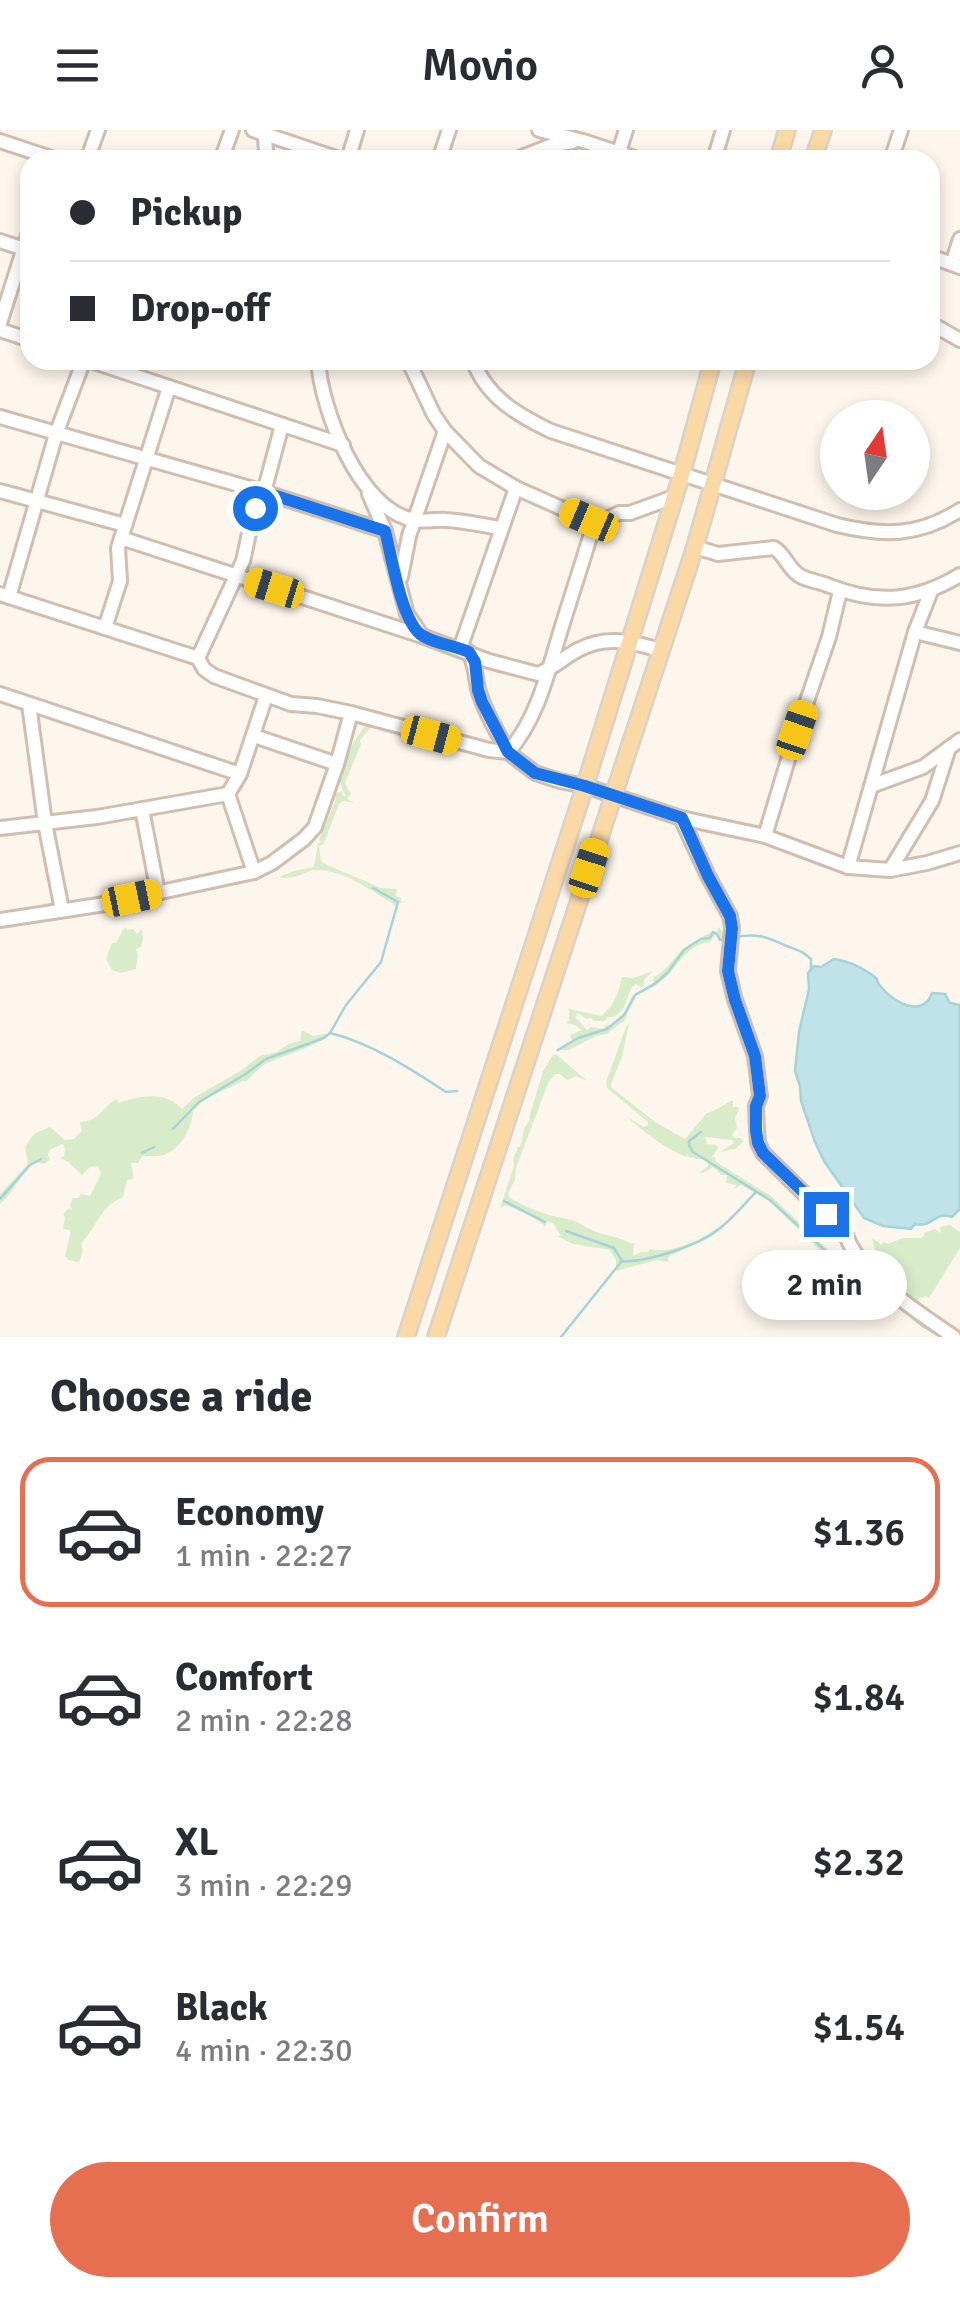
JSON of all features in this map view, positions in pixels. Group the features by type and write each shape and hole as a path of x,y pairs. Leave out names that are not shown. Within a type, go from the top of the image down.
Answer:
{"main road":[{"path":"406,1337 585,786 710,370"},
{"path":"436,1337 695,547 745,370"}],"street":[{"path":"539,130 612,150"},
{"path":"261,131 316,150"},
{"path":"0,140 28,150"},
{"path":"535,150 583,141"},
{"path":"956,266 960,239"},
{"path":"0,327 20,270"},
{"path":"82,370 56,434 5,596 198,658 214,676 291,704 351,713 508,752"},
{"path":"117,370 343,445"},
{"path":"318,370 330,415 385,531 407,614 422,636"},
{"path":"413,370 445,432 479,466 516,488 597,524"},
{"path":"478,370 495,396 522,416 567,436 837,524 890,534 913,530 960,510"},
{"path":"105,628 120,581 118,548 169,387"},
{"path":"0,418 264,492 385,531"},
{"path":"198,658 237,576 282,425"},
{"path":"399,586 414,520 445,432"},
{"path":"364,482 391,510 414,520 500,528"},
{"path":"465,650 500,528 516,488"},
{"path":"0,491 36,500 237,576 520,671 538,674 581,648 600,642 629,640 660,650"},
{"path":"508,752 525,730 597,524 619,513 630,513 674,497"},
{"path":"695,547 718,554 774,548 806,579 866,596 909,598 932,591 960,575"},
{"path":"764,836 840,591"},
{"path":"848,867 915,632 932,591"},
{"path":"915,632 960,643"},
{"path":"465,650 475,662 482,702 508,752 535,773 682,818 764,836 848,867 890,870 960,852"},
{"path":"0,694 240,774"},
{"path":"0,828 228,794 240,774 266,696"},
{"path":"30,704 45,824 62,910"},
{"path":"0,920 105,904 254,872 272,863 314,827 351,713"},
{"path":"254,736 337,764"},
{"path":"871,786 924,767 954,744"},
{"path":"890,870 932,800 954,744"},
{"path":"228,794 254,872"},
{"path":"142,809 158,892"},
{"path":"682,818 730,916 728,971 755,1056 760,1096 756,1130 763,1153 846,1235 865,1266 906,1304 954,1337"}],"green space":[{"path":"374,724 441,745 441,751 372,726 360,740 345,783 351,794 347,799 355,803 339,804 319,847 321,861 327,865 381,888 397,889 396,896 401,902 407,901 396,907 337,873 317,870 291,878 279,877 314,867 319,840 335,802 334,794 342,791 346,796 340,780 345,759 366,725"},
{"path":"719,927 725,944 715,935 710,942 695,947 662,981 636,996 624,1022 607,1034 560,1050 572,1040 570,1035 582,1030 566,1023 569,1009 601,1016 615,999 622,977 633,978 653,971 644,980 644,986 632,987 623,1009 614,1017 594,1021 578,1013 575,1017 587,1030 604,1029 628,1009 631,998 653,983 654,977 684,948 712,931 716,933"},
{"path":"124,928 137,934 142,929 143,940 136,949 136,969 121,973 112,970 106,959"},
{"path":"629,1023 612,1088 655,1122 685,1139 707,1113 733,1100 733,1107 739,1110 732,1135 744,1141 735,1149 720,1152 734,1143 732,1140 705,1137 707,1144 718,1148 711,1158 771,1196 825,1247 850,1256 856,1266 837,1274 803,1303 798,1293 820,1282 832,1262 769,1201 741,1185 734,1189 736,1185 726,1183 727,1175 713,1167 700,1172 708,1162 671,1149 627,1117 644,1127 648,1125 607,1088"},
{"path":"302,1030 313,1036 330,1033 206,1099 193,1110 186,1134 173,1150 163,1155 142,1156 138,1163 131,1163 134,1179 127,1180 123,1197 104,1211 81,1243 79,1262 65,1256 71,1230 63,1229 63,1214 72,1210 73,1198 81,1194 90,1196 101,1174 98,1166 90,1167 82,1175 60,1158 64,1156 63,1144 51,1149 50,1160 31,1166 0,1204 0,1194 28,1164 25,1147 34,1134 50,1127 65,1140 74,1139 82,1131 80,1122 97,1116 117,1099 119,1103 161,1097 182,1109 260,1056 300,1041"},
{"path":"556,1054 587,1081 576,1076 567,1080 556,1074 549,1081 516,1168 510,1198 634,1243 633,1256 650,1249 680,1247 726,1222 720,1228 668,1257 668,1262 657,1260 616,1271 616,1260 610,1250 573,1244 557,1236 561,1236 553,1223 546,1222 546,1227 510,1207 500,1208 543,1071"},
{"path":"950,1225 960,1232 960,1248 929,1298 920,1298 922,1307 888,1283 872,1238 881,1246 883,1242 903,1238 921,1238 935,1229 941,1233 940,1227"}],"water":[{"path":"834,959 867,971 887,993 908,1005 922,1005 932,993 945,994 950,1003 960,1005 960,1209 952,1217 942,1216 926,1224 915,1224 911,1229 883,1226 864,1218 815,1142 795,1071 799,1032 809,989 808,973 814,966 821,967"}],"waterway":[{"path":"173,1129 199,1102 266,1059 330,1033 346,1005 381,962 398,902 373,888"},
{"path":"558,1050 578,1038 607,1029 624,1015 635,995 668,972 684,950 710,938 713,932 720,940 727,939"},
{"path":"735,937 762,937 800,951 811,959 811,970"},
{"path":"330,1033 375,1050 446,1092 457,1091"},
{"path":"701,1132 689,1141 693,1152 770,1200 830,1255 942,1337"},
{"path":"142,1153 154,1147"},
{"path":"0,1199 30,1165 41,1159"},
{"path":"566,1231 614,1248 622,1261 643,1259 696,1243 726,1223 756,1192"},
{"path":"504,1201 545,1222"},
{"path":"561,1337 621,1262"}],"route":[{"path":"255,508 264,492 385,531 412,624 422,636 469,652 475,662 482,702 508,752 535,773 682,818 730,916 728,971 755,1056 760,1096 756,1106 758,1143 763,1153 826,1214"}]}
